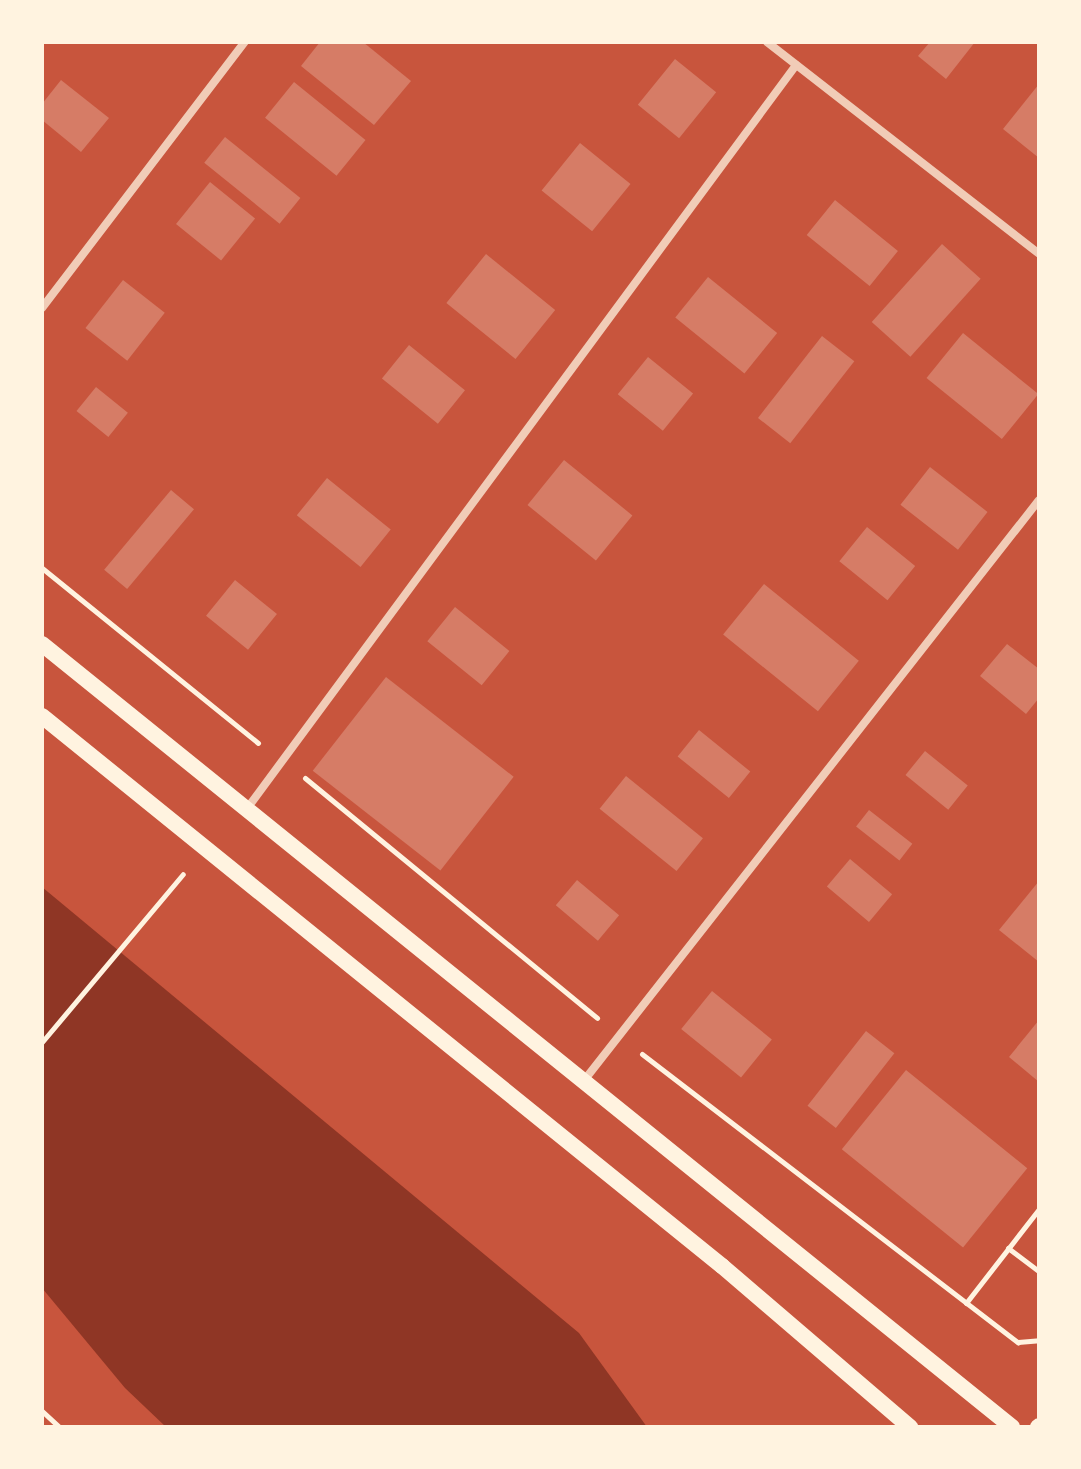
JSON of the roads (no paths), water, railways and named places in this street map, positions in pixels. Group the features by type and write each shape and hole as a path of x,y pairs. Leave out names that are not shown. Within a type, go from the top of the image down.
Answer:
{"main road":[{"path":"42,644 246,810 586,1078 1012,1427"},
{"path":"42,716 747,1287 910,1427"}],"street":[{"path":"42,308 245,42"},
{"path":"767,42 1039,254"},
{"path":"246,810 796,65"},
{"path":"586,1078 1039,500"}]}
